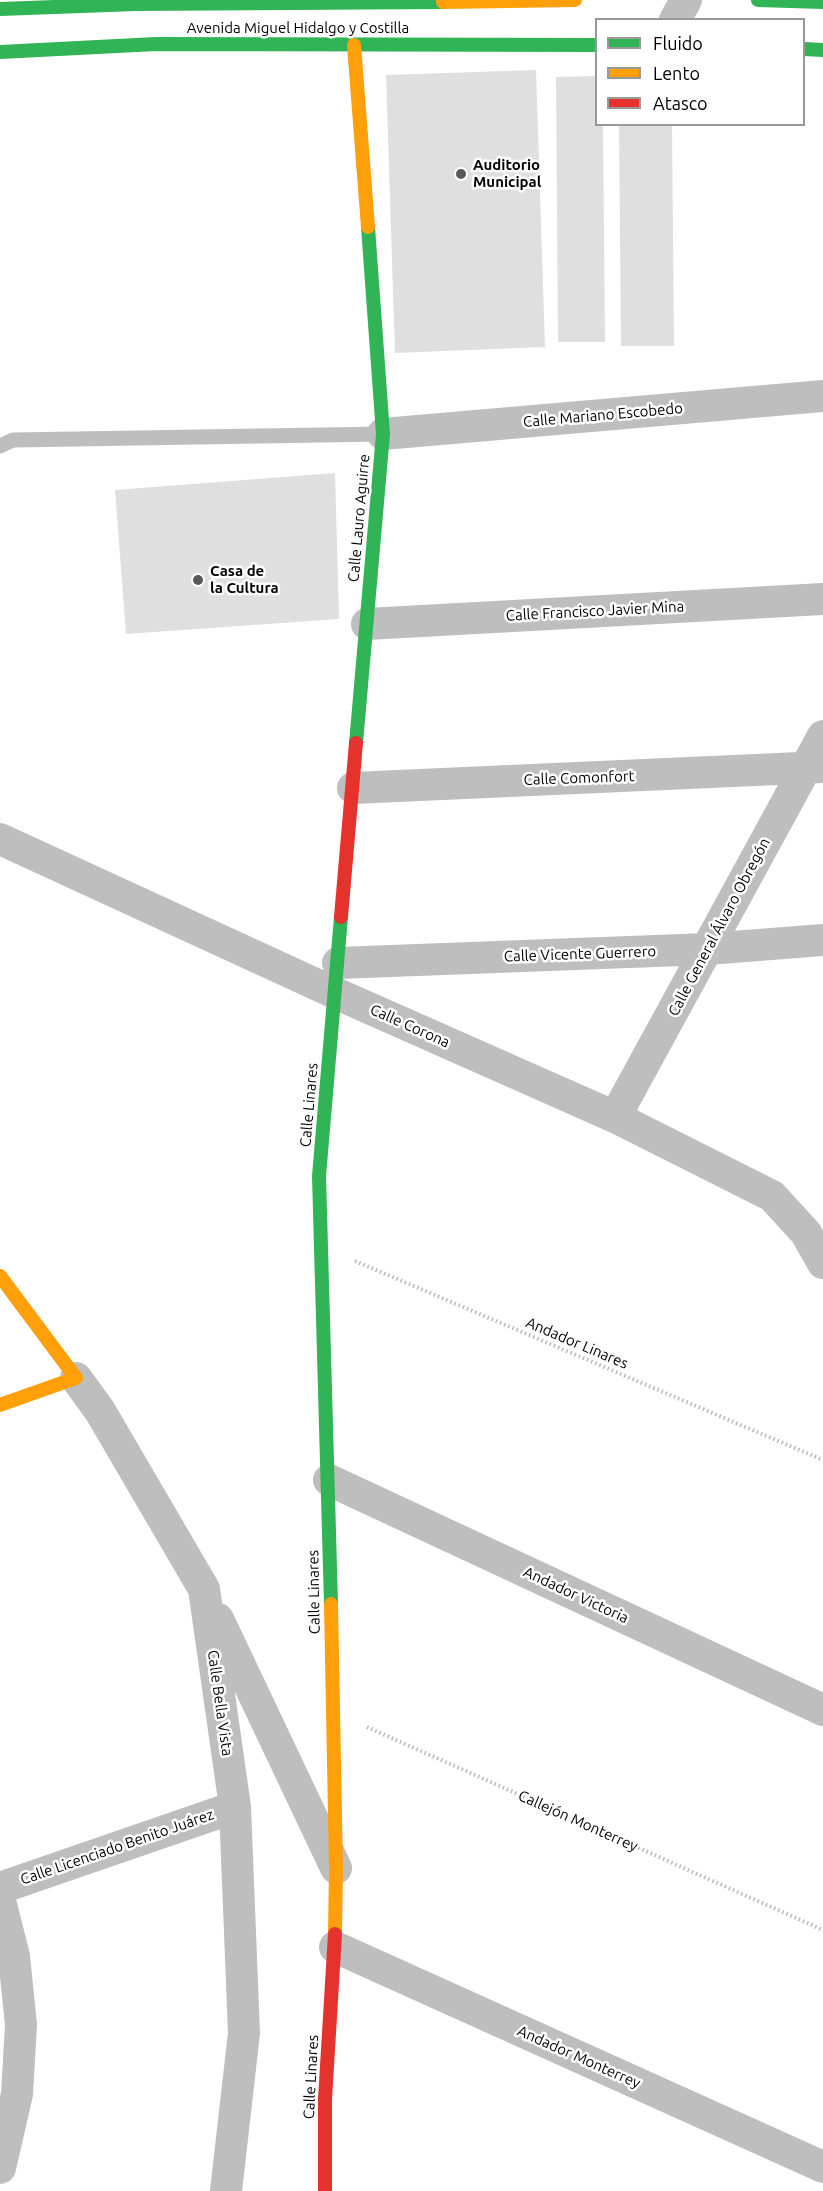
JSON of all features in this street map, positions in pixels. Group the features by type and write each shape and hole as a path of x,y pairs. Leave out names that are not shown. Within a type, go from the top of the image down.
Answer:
{"street":[{"name":"Avenida Miguel Hidalgo y Costilla","path":"0,9 137,2 348,4 575,0"},
{"path":"676,18 686,0"},
{"path":"759,0 823,2"},
{"name":"Avenida Miguel Hidalgo y Costilla","path":"0,52 156,44 595,45"},
{"name":"Calle Lauro Aguirre","path":"336,978 383,434 354,45"},
{"path":"805,49 823,50"},
{"name":"Calle Mariano Escobedo","path":"383,434 823,396"},
{"name":"Calle Francisco Javier Mina","path":"367,624 823,599"},
{"name":"Calle General Álvaro Obregón","path":"615,1117 708,950 814,768 823,736"},
{"name":"Calle Comonfort","path":"353,788 814,768"},
{"name":"Calle Corona","path":"0,839 336,978 772,1196 806,1233 823,1263"},
{"name":"Calle Vicente Guerrero","path":"336,978 823,940"},
{"name":"Calle Linares","path":"325,2191 325,2099 335,1947 336,1868 329,1480 319,1176 336,978"},
{"name":"Calle Bella Vista","path":"0,1276 100,1411 204,1589 235,1807 244,2033 226,2191"},
{"path":"0,1405 76,1378"},
{"name":"Andador Victoria","path":"329,1480 823,1710"},
{"path":"204,1589 336,1868"},
{"name":"Calle Licenciado Benito Juárez","path":"0,1888 235,1807"},
{"path":"0,1901 14,1956 21,2025 16,2094 0,2168"},
{"name":"Andador Monterrey","path":"335,1947 823,2167"},
{"path":"818,2191 823,2180"}],"lane":[{"path":"0,446 13,440 383,434"}],"path":[{"name":"Andador Linares","path":"322,1247 823,1461"},
{"name":"Callejón Monterrey","path":"333,1712 823,1930"}],"building":[{"path":"536,70 545,347 395,353 386,75"},
{"path":"595,76 595,126 603,126 605,342 558,342 556,77"},
{"path":"619,126 672,126 674,346 621,346"},
{"path":"335,473 339,619 126,634 115,490"}],"traffic: fast":[{"path":"758,0 823,2"},
{"path":"0,9 136,4 443,2"},
{"path":"0,52 156,44 595,45"},
{"path":"805,49 823,50"},
{"path":"356,743 383,434 368,227"},
{"path":"331,1604 319,1176 341,917"}],"traffic: slow":[{"path":"443,2 575,0"},
{"path":"354,45 368,227"},
{"path":"0,1276 76,1378 0,1405"},
{"path":"331,1604 335,1934"}],"traffic: jam":[{"path":"341,917 356,743"},
{"path":"325,2191 325,2099 335,1934"}],"place":[{"name":"Auditorio Municipal","path":"461,174"},
{"name":"Casa de la Cultura","path":"198,580"}]}
